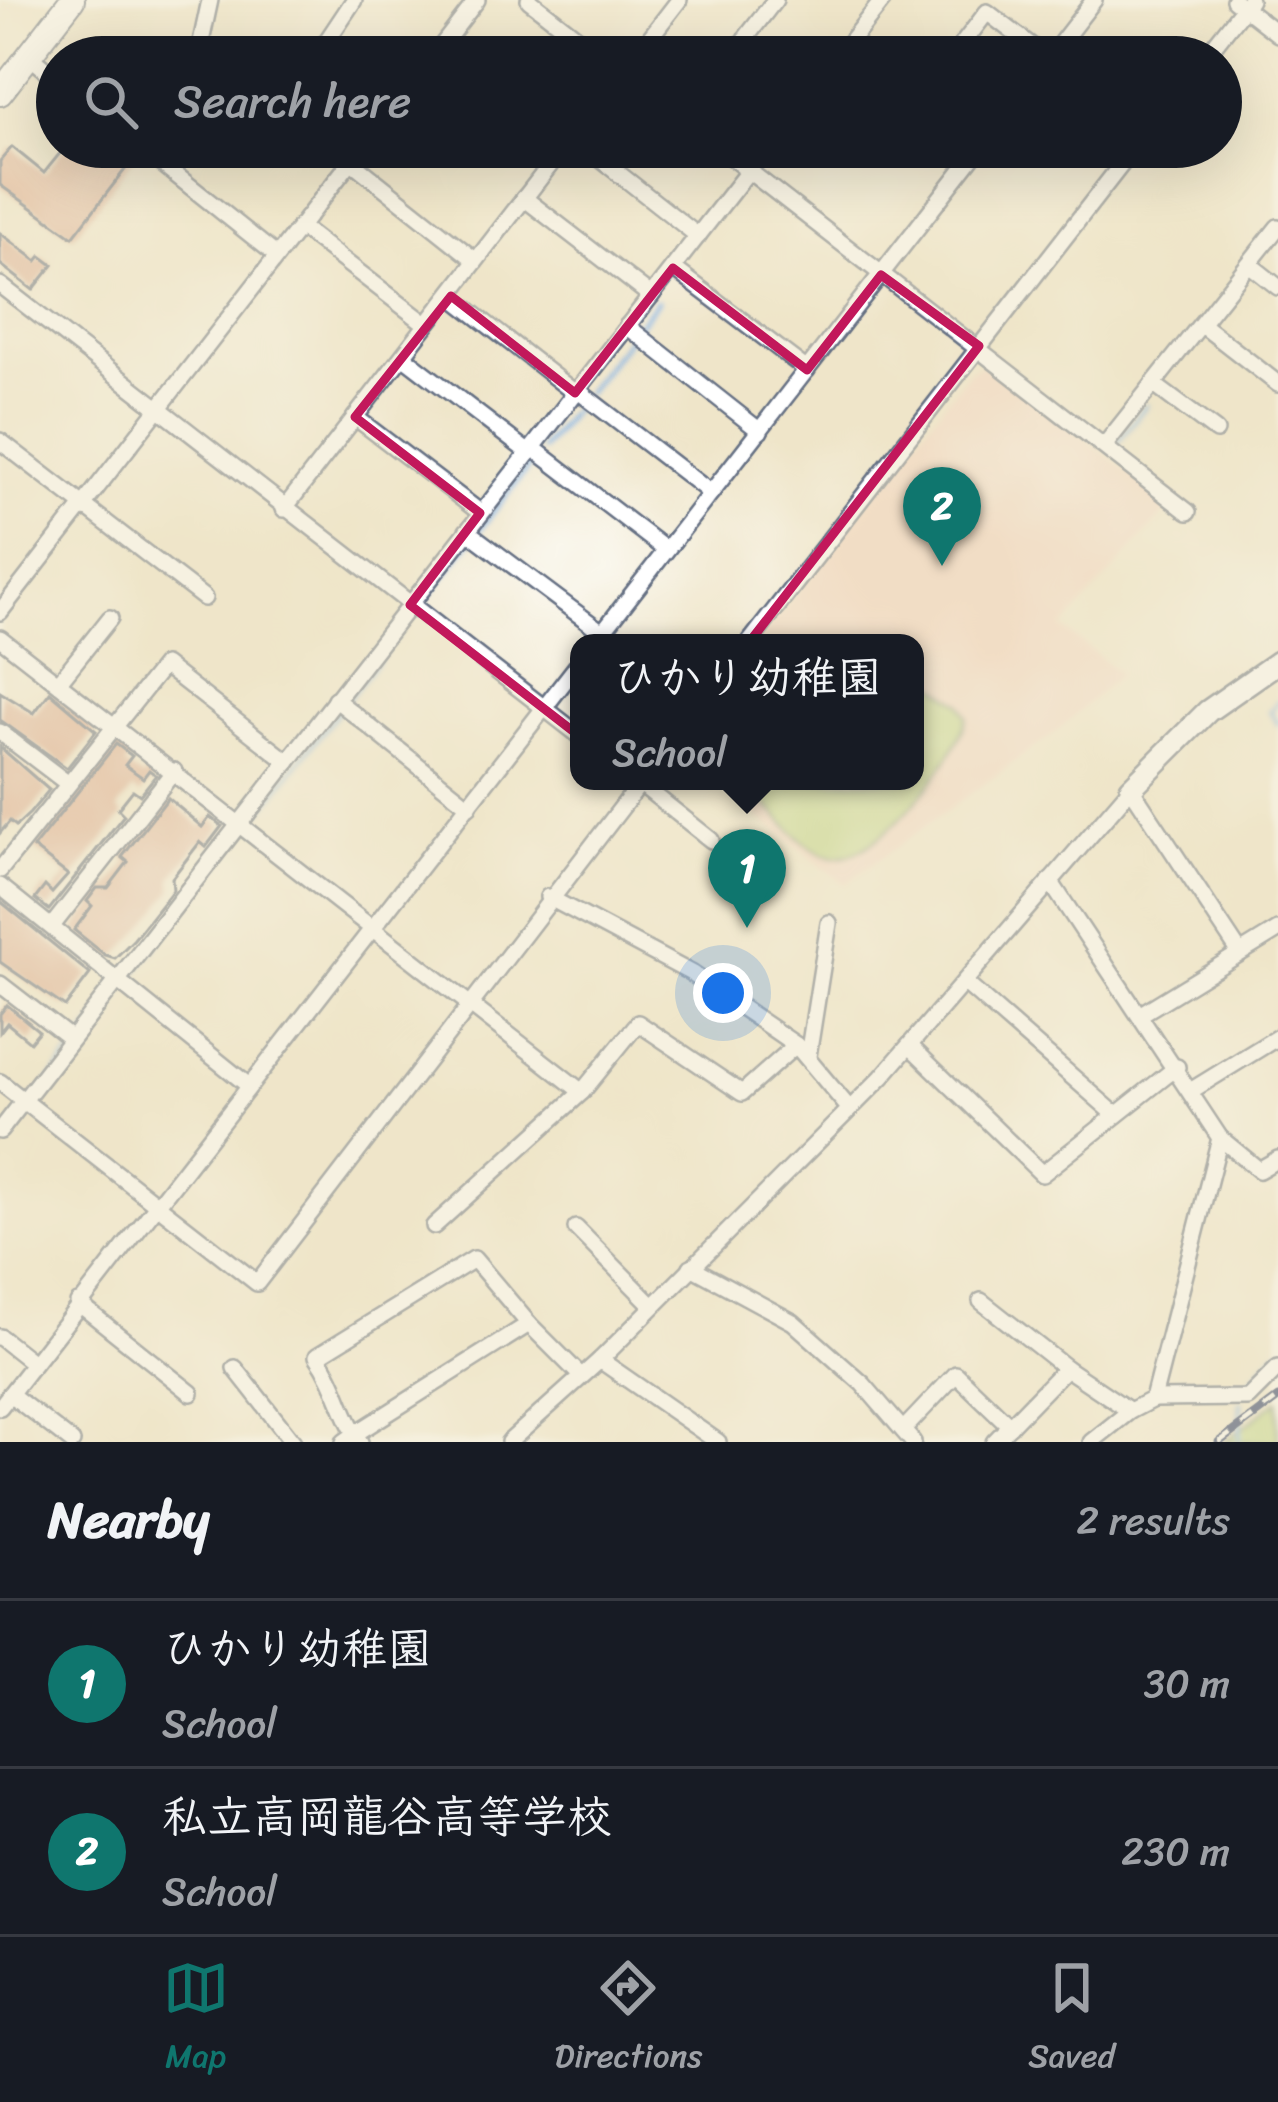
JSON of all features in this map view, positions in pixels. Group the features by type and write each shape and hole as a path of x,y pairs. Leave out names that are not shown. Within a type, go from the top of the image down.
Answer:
{"main road":[{"path":"44,36 72,0"},
{"path":"0,93 36,47"}],"street":[{"path":"202,36 210,0"},
{"path":"330,36 354,0"},
{"path":"449,36 477,0"},
{"path":"529,0 575,36"},
{"path":"651,36 679,0"},
{"path":"748,36 776,0"},
{"path":"855,36 883,0"},
{"path":"1065,36 1094,0"},
{"path":"1219,36 1242,3 1278,34"},
{"path":"969,36 987,12 1020,36"},
{"path":"29,56 36,62"},
{"path":"168,168 276,255"},
{"path":"0,612 346,168"},
{"path":"360,168 475,260"},
{"path":"284,509 547,168"},
{"path":"612,168 698,236"},
{"path":"745,168 1188,512"},
{"path":"600,634 961,168"},
{"path":"755,634 1119,168"},
{"path":"0,1130 29,1104 70,1038 123,984 244,827 288,761 340,703 472,535 481,513 632,330 651,296 748,170"},
{"path":"524,198 651,296"},
{"path":"300,227 426,324"},
{"path":"1104,446 1278,227"},
{"path":"1249,264 1278,287"},
{"path":"673,268 807,370"},
{"path":"0,285 570,728"},
{"path":"451,296 711,493"},
{"path":"1201,324 1278,384"},
{"path":"632,330 760,430"},
{"path":"404,357 666,550"},
{"path":"1154,384 1216,430"},
{"path":"355,417 481,513"},
{"path":"0,441 204,598"},
{"path":"472,535 594,634"},
{"path":"59,682 110,618"},
{"path":"0,638 582,1092"},
{"path":"509,1442 600,1360 910,1046 1131,788 1208,711 1278,662"},
{"path":"0,871 164,665 288,761"},
{"path":"72,1442 5,1400 570,675"},
{"path":"340,703 469,806"},
{"path":"1,734 67,783"},
{"path":"52,926 174,772"},
{"path":"1131,788 1240,953"},
{"path":"0,1082 257,1283 634,790"},
{"path":"650,790 711,840"},
{"path":"1050,881 1220,1138 1259,1171 1278,1159"},
{"path":"0,886 249,1086"},
{"path":"548,898 692,973 802,1050 848,1107"},
{"path":"434,1226 582,1092 638,1023 742,1093 802,1050 829,923"},
{"path":"1141,1014 1278,930"},
{"path":"964,982 1116,1115"},
{"path":"0,984 70,1038"},
{"path":"1192,1090 1278,1037"},
{"path":"910,1046 1042,1174 1177,1067"},
{"path":"1154,1400 1220,1138"},
{"path":"576,1228 653,1306"},
{"path":"529,1324 353,1439 338,1386 317,1356 474,1259 581,1376"},
{"path":"691,1267 793,1322 908,1436 956,1375 1010,1426"},
{"path":"981,1300 1066,1369 1130,1411"},
{"path":"78,1303 191,1393"},
{"path":"0,1337 33,1363"},
{"path":"600,1360 718,1442"},
{"path":"235,1368 293,1442"},
{"path":"1091,1442 1130,1411 1154,1400 1248,1398 1278,1368"},
{"path":"994,1442 1066,1369"}],"highlighted area":[{"path":"673,268 807,370 881,275 979,346 640,783 410,605 480,513 355,417 451,296 575,393"}],"shaded area":[{"path":"987,361 1171,506 1062,628 1120,674 1057,731 845,884 725,790 924,790 924,634 765,634 969,371"}],"green space":[{"path":"924,677 960,703 967,716 948,758 931,783 910,808 866,847 844,856 825,855 793,832 752,790 924,790"},
{"path":"1278,1400 1278,1442 1224,1442"}],"building":[{"path":"12,147 44,173 48,168 126,168 73,237 0,185 0,161"},
{"path":"0,233 37,261 41,256 53,265 33,290 0,264"},
{"path":"0,692 34,713 50,692 96,731 67,768 0,720"},
{"path":"116,744 132,756 125,765 143,778 149,770 156,775 140,795 133,790 118,809 124,815 49,910 35,899 45,886 52,893 68,875 33,848"},
{"path":"0,747 49,790 16,826 10,821 0,833"},
{"path":"168,798 202,827 210,817 222,826 206,847 200,842 172,878 173,890 134,939 115,958 105,955 74,930 92,906 87,901 97,888 108,888 128,862 122,857"},
{"path":"0,901 90,974 65,1007 0,962"},
{"path":"7,1005 39,1031 30,1042 7,1023 0,1032 0,1014"}],"waterway":[{"path":"587,392 657,301"},
{"path":"542,449 580,401"},
{"path":"1116,444 1147,404"},
{"path":"421,605 535,458"},
{"path":"347,700 414,614"},
{"path":"1278,701 1270,712 1278,724"},
{"path":"34,1102 340,709"},
{"path":"0,1145 26,1111"},
{"path":"1243,1392 1278,1350"},
{"path":"1240,1438 1241,1403"}],"railway":[{"path":"1219,1442 1278,1398"}],"place":[{"name":"私立高岡龍谷高等学校","path":"942,566"},
{"name":"ひかり幼稚園","path":"747,928"}]}
